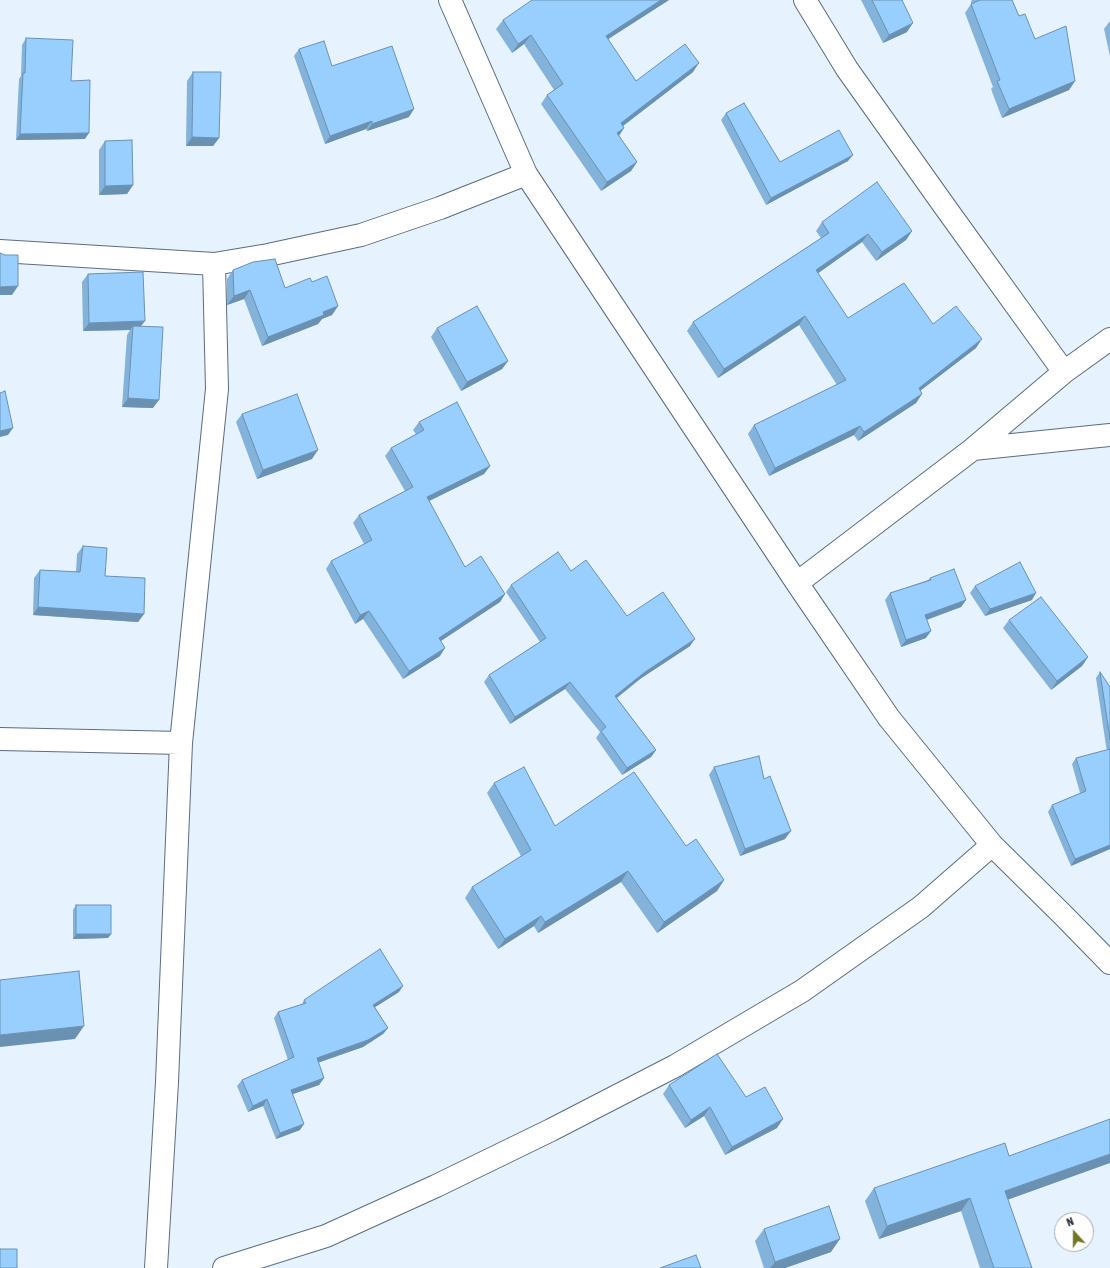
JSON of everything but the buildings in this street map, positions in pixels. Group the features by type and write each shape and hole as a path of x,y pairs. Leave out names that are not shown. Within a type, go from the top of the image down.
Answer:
{"street":[{"path":"450,0 526,174 797,583 889,718 992,845 1110,963"},
{"path":"805,0 847,69 1064,372"},
{"path":"0,251 214,264 268,255 361,234 440,208 526,174"},
{"path":"156,1268 167,1082 181,742 217,390 214,264"},
{"path":"797,583 973,449 1064,372 1110,339"},
{"path":"973,449 1110,435"},
{"path":"0,739 181,742"},
{"path":"224,1268 326,1236 436,1186 551,1130 675,1066 802,991 921,907 992,845"}]}
